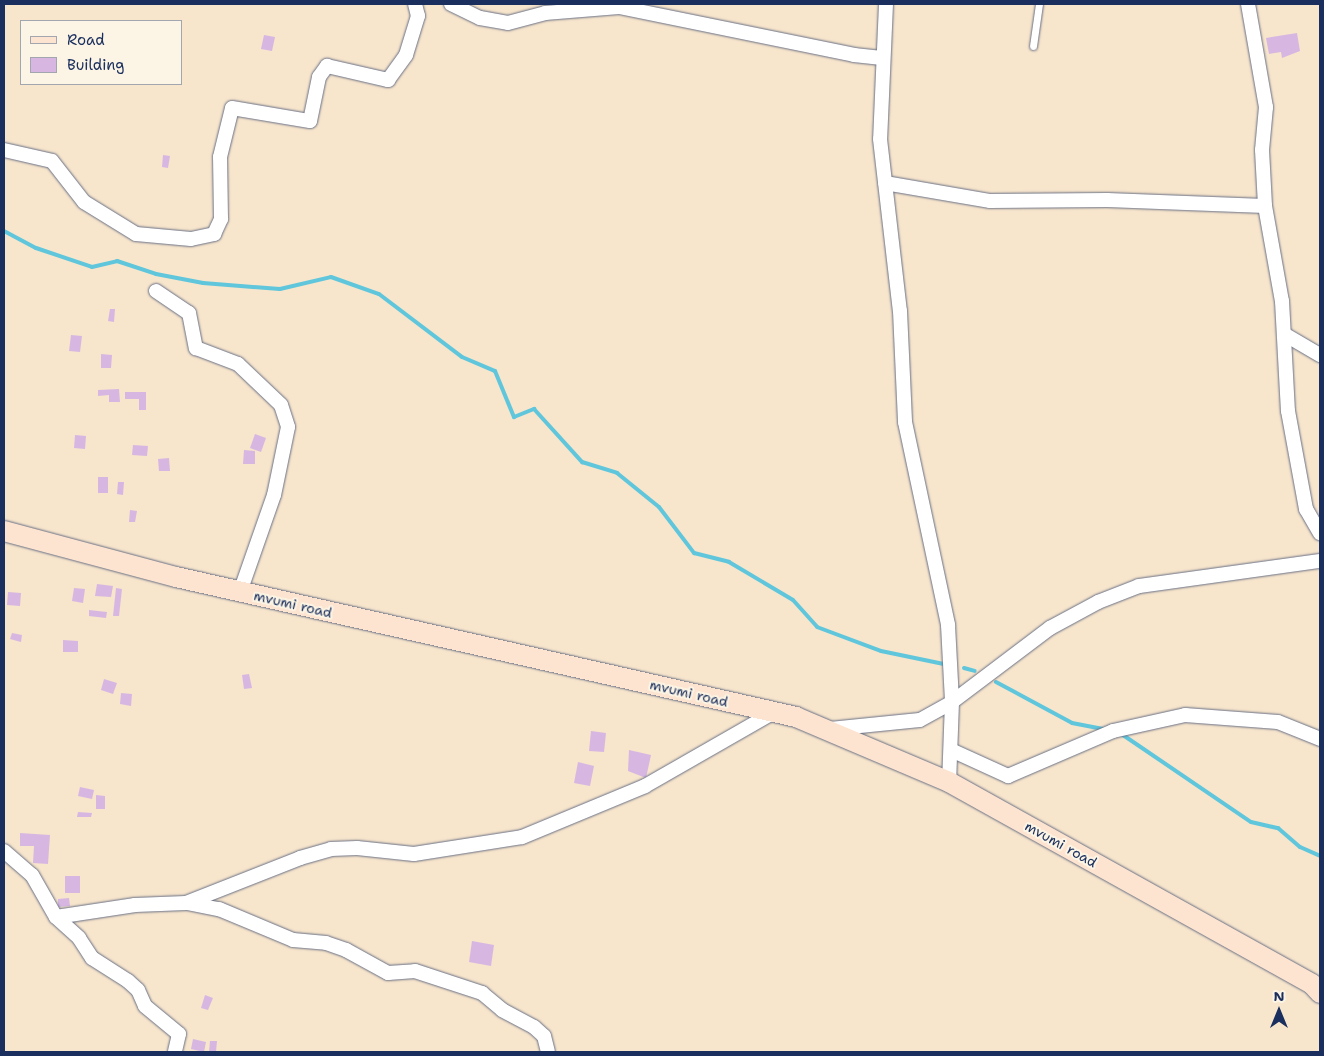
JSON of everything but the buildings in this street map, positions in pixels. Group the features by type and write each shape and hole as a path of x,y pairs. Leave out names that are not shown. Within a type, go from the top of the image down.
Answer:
{"street":[{"path":"4,150 52,161 84,202 136,234 191,239 214,234 222,219 220,157 232,108 310,121 320,77 327,66 388,80 406,55 418,16 415,4"},
{"path":"451,4 480,18 508,23 541,9 620,7 854,55 882,58"},
{"path":"886,4 882,58 880,139 900,311 906,422 948,625 952,702 950,782"},
{"path":"1248,4 1266,107 1262,150 1264,206 1282,301 1288,411 1306,509 1320,533"},
{"path":"885,183 990,201 1107,200 1264,206"},
{"path":"156,291 188,312 196,348 238,364 282,406 288,426 274,495 240,592"},
{"path":"1284,334 1320,355"},
{"name":"mvumi road","path":"4,531 240,592 774,712 830,729 950,782 1312,984 1320,993"},
{"path":"830,729 907,724 952,702 1022,647 1098,602 1139,586 1320,561"},
{"path":"186,903 300,858 331,849 357,848 414,854 522,837 645,786 774,712"},
{"path":"951,750 1008,776 1112,731 1185,715 1278,722 1320,740"},
{"path":"4,851 32,875 56,917 80,938 92,958 128,981 138,990 145,1006 180,1034 175,1052"},
{"path":"56,917 135,905 186,903 219,909 293,940 326,943 346,950 388,973 415,971 482,993 502,1010 534,1027 544,1036 548,1052"}],"lane":[{"path":"1033,46 1039,4"}],"waterway":[{"path":"4,231 36,248 92,267 117,261 156,274 203,283 280,289 331,277 379,294 462,357 495,371 514,417 534,409 582,462 617,473 659,507 694,553 729,562 793,600 817,627 881,651 944,664"},
{"path":"964,668 975,671"},
{"path":"996,682 1072,723 1104,729"},
{"path":"1120,733 1251,822 1278,828 1300,847 1320,856"}]}
